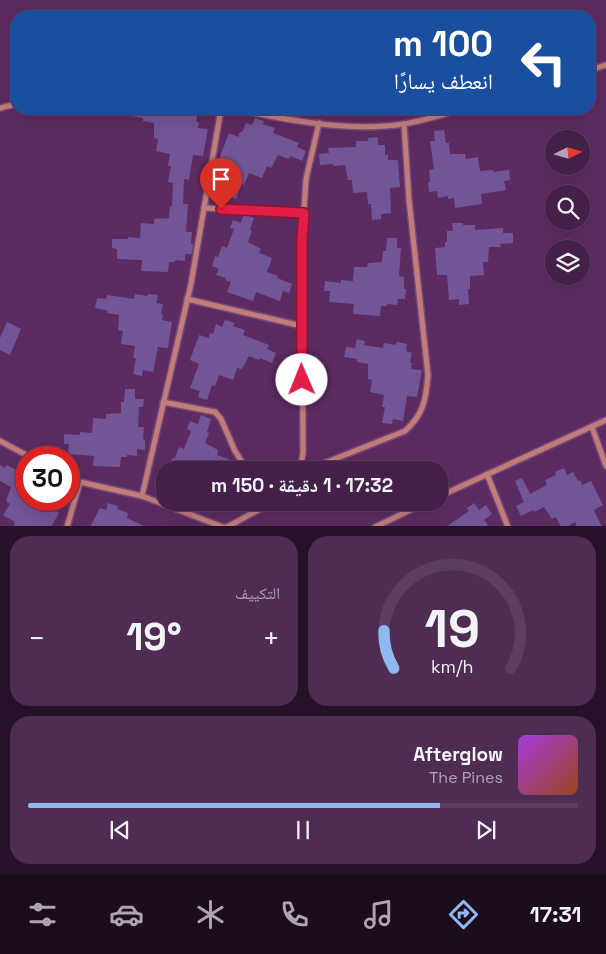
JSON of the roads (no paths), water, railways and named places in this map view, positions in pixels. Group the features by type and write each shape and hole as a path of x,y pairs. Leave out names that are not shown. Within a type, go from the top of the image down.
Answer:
{"street":[{"path":"142,496 187,299 220,115"},
{"path":"266,115 319,123 358,126 404,124 439,115"},
{"path":"302,461 304,213 306,179 319,123"},
{"path":"330,461 405,430 414,423 426,398 428,375 409,200 404,124"},
{"path":"204,208 304,213"},
{"path":"187,299 302,326"},
{"path":"163,402 215,412 221,419 234,451 241,461"},
{"path":"448,492 606,420"},
{"path":"592,427 606,466"},
{"path":"0,441 15,449"},
{"path":"487,474 508,526"},
{"path":"80,482 142,496 223,526"},
{"path":"67,526 71,511"},
{"path":"227,526 256,511"},
{"path":"375,526 408,511"}]}
